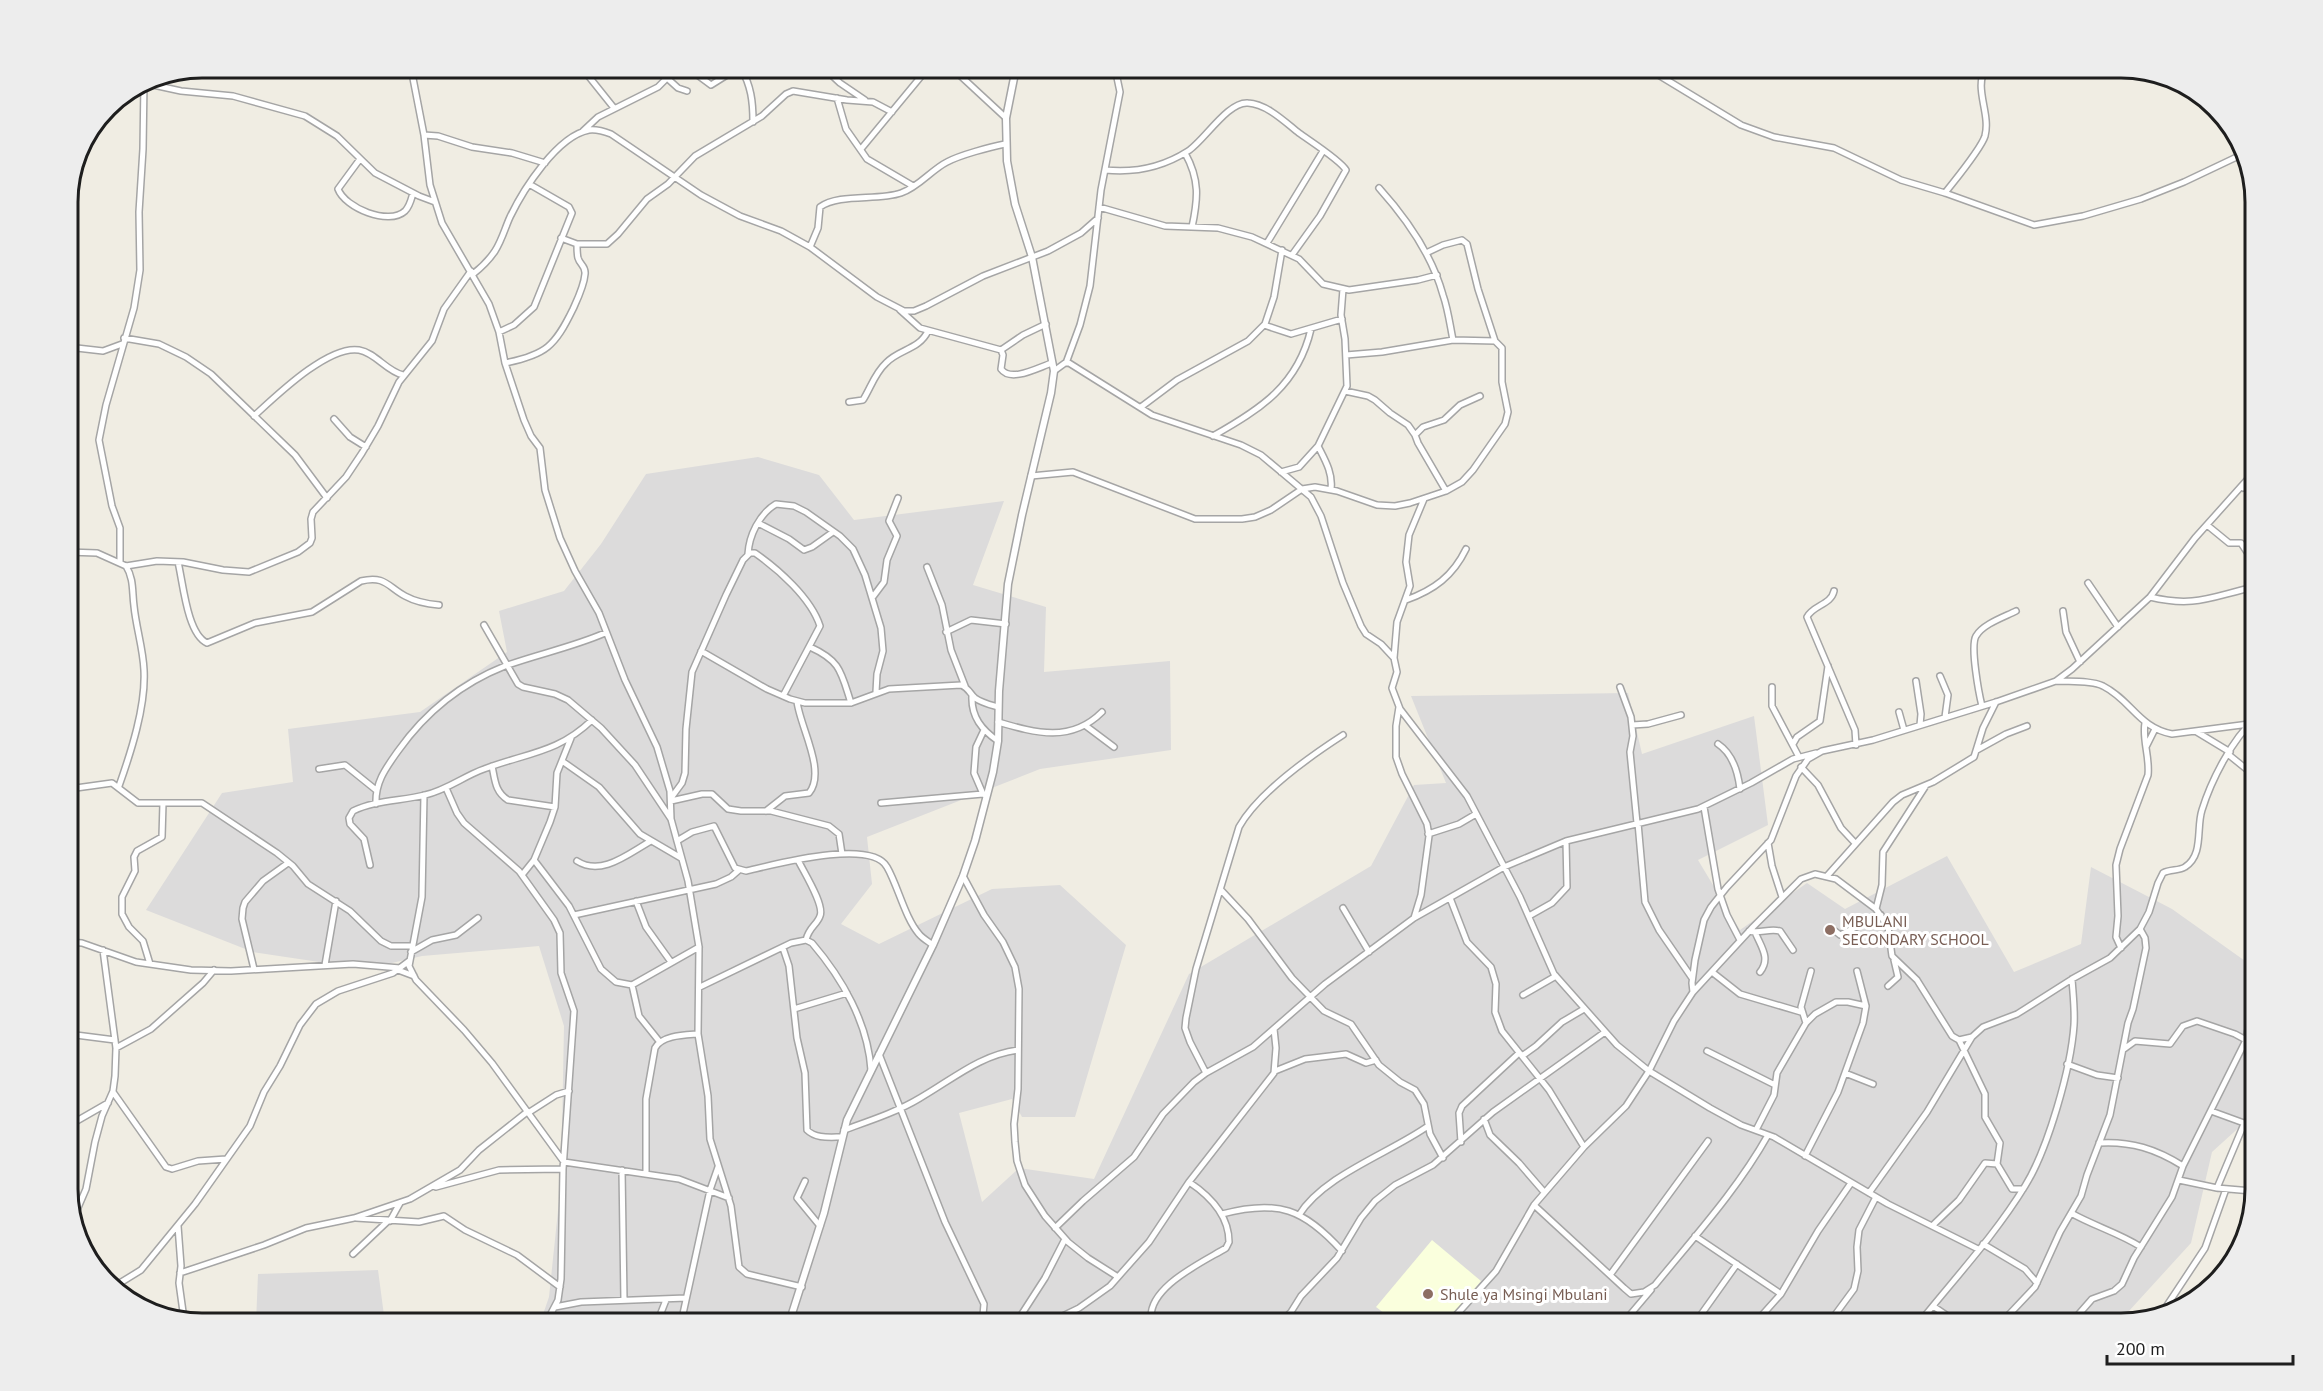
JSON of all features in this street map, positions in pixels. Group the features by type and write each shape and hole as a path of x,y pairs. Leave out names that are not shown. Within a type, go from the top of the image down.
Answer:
{"street":[{"path":"413,78 424,135 430,185 442,223 489,304 524,420 531,436 540,448 545,490 560,537 575,571 599,613 625,680 652,735 671,799 671,819 689,888 699,947 698,1034 708,1096 710,1139 729,1198 739,1267 747,1274 802,1287"},
{"path":"590,78 614,108"},
{"path":"123,565 157,561 178,562 249,572 298,552 310,543 313,512 346,477 366,447 403,375 432,341 444,309 472,272 484,265 494,252 529,184 545,164 563,145 583,132 598,117 649,92 667,78 687,91"},
{"path":"700,78 711,84 722,78"},
{"path":"747,78 752,94 753,122"},
{"path":"835,78 869,102 892,112"},
{"path":"861,149 920,78"},
{"path":"963,78 1006,118"},
{"path":"793,1313 820,1226 843,1134 871,1070 933,945 963,876 986,795 998,741 998,707 1008,584 1050,399 1054,371 1032,257 1015,204 1005,144 1006,118 1014,78"},
{"path":"1054,371 1066,363 1086,305 1105,170 1120,92 1117,78"},
{"path":"1663,78 1741,125 1757,132 1834,148 1902,180 2034,225 2083,216 2141,200 2236,157"},
{"path":"1945,193 1978,149 1985,135 1986,114 1981,78"},
{"path":"160,86 181,91 233,96 305,116 337,136 375,173 435,202"},
{"path":"561,238 577,244 603,244 611,241 647,199 674,178 695,156 753,122 786,94 793,91 869,102"},
{"path":"123,565 120,528 112,506 99,441 105,405 134,308 140,270 139,212 144,93"},
{"path":"837,98 846,129 870,162 913,186"},
{"path":"1105,170 1122,172 1141,170 1185,153 1198,144 1221,118 1243,103 1249,103 1275,115 1344,166 1345,174 1320,216 1292,255"},
{"path":"583,132 597,129 611,134 701,195 740,216 781,231 810,247 856,282 899,309 911,322 928,331 1001,350 1023,335 1046,324"},
{"path":"424,135 438,136 472,147 512,153 545,164"},
{"path":"810,247 818,228 820,207 823,205 846,199 902,193 947,162 1005,144"},
{"path":"1266,243 1323,151"},
{"path":"1185,153 1197,184 1198,193 1192,227"},
{"path":"360,159 338,189 343,197 361,210 381,216 401,214 410,204 413,193"},
{"path":"499,332 514,325 534,307 572,213 571,208 529,184"},
{"path":"1379,188 1426,253 1437,275 1453,340"},
{"path":"1100,207 1165,226 1231,230 1292,255 1323,284 1343,289 1363,290 1437,275"},
{"path":"899,309 914,310 984,276 1032,257 1081,233 1098,218"},
{"path":"1031,476 1073,472 1195,519 1255,517 1271,510 1302,489 1315,487 1331,489 1377,505 1395,506 1424,499 1462,482 1505,424 1508,415 1502,382 1502,348 1495,341 1478,289 1467,244 1462,240 1426,253"},
{"path":"505,363 523,360 538,354 552,345 561,332 584,284 585,268 578,258 577,244"},
{"path":"1141,407 1177,380 1248,341 1264,325 1274,297 1282,250"},
{"path":"1281,472 1299,467 1318,446 1345,392 1348,375 1342,319 1343,289"},
{"path":"1264,325 1291,334 1342,319"},
{"path":"1213,436 1255,409 1286,383 1305,353 1311,329"},
{"path":"849,402 863,400 871,381 886,363 917,346 928,331"},
{"path":"1346,355 1382,352 1453,340 1495,341"},
{"path":"78,347 103,351 123,341 159,344 186,357 211,374 295,455 327,498"},
{"path":"254,416 284,388 333,354 341,351 360,350 390,370 403,375"},
{"path":"1001,350 1003,355 1001,369 1007,375 1014,375 1052,363"},
{"path":"1066,363 1152,414 1241,445 1261,455 1311,497 1321,516 1342,583 1361,626 1394,658"},
{"path":"1345,392 1368,396 1408,425 1446,491"},
{"path":"1415,435 1423,427 1444,420 1460,405 1480,396"},
{"path":"334,420 350,437 366,447"},
{"path":"1318,446 1328,466 1332,481 1331,489"},
{"path":"1055,1228 1134,1157 1171,1105 1206,1073 1253,1047 1310,997 1414,918 1504,867 1566,841 1680,815 1704,807 1799,757 1856,745 2056,681 2080,662 2150,597 2207,525 2245,485"},
{"path":"872,598 884,582 887,560 897,536 889,521 898,498"},
{"path":"1424,499 1412,523 1408,539 1406,562 1410,586 1397,622 1394,658 1397,672 1392,688 1399,706 1420,738 1467,796 1529,916 1556,976 1605,1032 1649,1071 1710,1108 1768,1135 1876,1197 2025,1269 2037,1283"},
{"path":"748,555 752,533 758,523 770,508 784,503 806,512 853,549 879,619 883,644 876,692"},
{"path":"758,523 789,539 804,550 813,547 833,532"},
{"path":"2207,525 2229,543 2241,543 2245,549"},
{"path":"1406,600 1435,588 1453,571 1466,549"},
{"path":"78,552 97,553 123,565 132,576 134,606 143,652 144,681 132,747 119,786"},
{"path":"671,799 682,783 685,773 690,687 701,651 743,560 754,553 782,574 818,619 820,626 783,696"},
{"path":"178,562 190,617 199,638 207,643 255,623 309,614 367,579 386,582 412,600 439,605"},
{"path":"927,567 942,605 946,632 965,686 979,701 998,707"},
{"path":"2088,583 2118,627"},
{"path":"2150,597 2170,602 2202,601 2245,589"},
{"path":"1834,591 1831,599 1810,612 1807,617 1855,730 1856,745"},
{"path":"1982,706 1977,686 1974,643 1976,635 2016,610"},
{"path":"2063,611 2066,632 2080,662"},
{"path":"946,632 971,620 1006,624"},
{"path":"484,625 515,680 523,687 562,697 592,720 635,765 671,819"},
{"path":"376,804 376,790 385,768 422,720 457,692 507,666 605,633"},
{"path":"810,647 825,654 837,665 851,703"},
{"path":"701,651 783,696 797,701 851,703 889,689 940,685 965,686"},
{"path":"1793,744 1797,737 1820,721 1828,665"},
{"path":"1940,676 1948,695 1945,717"},
{"path":"1916,681 1921,714 1920,725"},
{"path":"2056,681 2101,685 2117,696 2145,723 2172,734 2245,725"},
{"path":"1620,687 1632,725 1630,752 1645,902 1659,930 1692,978"},
{"path":"1772,687 1772,706 1799,757"},
{"path":"972,696 975,717 984,730 998,741"},
{"path":"766,811 785,796 809,793 813,786 812,749 799,714 797,701"},
{"path":"1827,876 1893,802 1902,795 1925,787 1974,757 1983,728 1996,702"},
{"path":"1399,706 1396,757 1427,824 1428,834 1421,896 1414,918"},
{"path":"998,722 1030,731 1074,731 1086,726 1102,712"},
{"path":"1899,712 1904,730"},
{"path":"1632,725 1681,715"},
{"path":"370,865 364,839 350,824 349,818 357,809 424,795 446,788 492,766 526,758 571,738 592,720"},
{"path":"2121,948 2116,937 2118,916 2116,865 2148,774 2145,723"},
{"path":"1086,726 1114,747"},
{"path":"1977,750 2006,734 2027,726"},
{"path":"2146,747 2155,729"},
{"path":"984,730 976,747 974,773 986,795"},
{"path":"2197,732 2245,767"},
{"path":"1869,1193 1927,1112 1972,1037 1983,1027 2017,1014 2072,979 2098,967 2140,929 2149,912 2163,873 2185,867 2194,856 2203,807 2218,771 2245,732"},
{"path":"1206,1073 1185,1028 1186,1017 1196,969 1242,822 1289,774 1343,735"},
{"path":"522,875 534,860 555,807 557,773 571,738"},
{"path":"1718,744 1733,760 1740,789"},
{"path":"1693,992 1692,978 1704,920 1720,895 1768,843 1801,767 1816,753"},
{"path":"562,761 599,787 640,834 681,858"},
{"path":"319,769 345,765 376,790"},
{"path":"492,766 496,786 503,797 508,800 555,807"},
{"path":"1801,767 1818,785 1841,828 1855,843"},
{"path":"78,788 108,783 119,786 138,803 202,803 246,830 288,862 308,884 336,901 391,946 411,949 432,940 456,935 478,918"},
{"path":"1876,909 1882,885 1883,852 1925,787"},
{"path":"446,788 457,813 471,831 522,875 550,914 560,933 561,973 574,1011 563,1169 560,1287 552,1313"},
{"path":"671,799 712,794 728,809 766,811 829,826 839,834 842,854"},
{"path":"414,976 409,961 422,897 424,795"},
{"path":"881,803 986,795"},
{"path":"150,964 143,941 129,927 122,914 122,897 135,870 134,857 137,851 162,837 163,803"},
{"path":"1704,807 1720,895 1740,940"},
{"path":"1428,834 1459,824 1476,814"},
{"path":"677,841 692,832 714,826 732,863 739,870 746,871 842,854 873,856 881,859 918,933 933,945"},
{"path":"577,861 583,865 605,866 651,841"},
{"path":"1529,916 1552,903 1564,893 1567,887 1566,841"},
{"path":"1768,843 1772,866 1782,897"},
{"path":"534,860 574,915 601,969 616,982 632,985 699,947"},
{"path":"700,987 783,948 806,940 821,912 798,860"},
{"path":"254,969 242,919 243,908 245,902 263,881 288,862"},
{"path":"574,915 720,882 732,877 739,870"},
{"path":"1458,1313 1496,1271 1524,1219 1544,1192 1584,1147 1626,1106 1649,1071 1674,1021 1693,992 1740,940 1752,931 1801,879 1815,874 1827,876 1851,889 1881,915 1888,927 1898,977 1888,986"},
{"path":"963,876 984,915 1003,942 1015,967 1019,989 1018,1089 1014,1124 1017,1161 1025,1185 1065,1239 1088,1258 1118,1277"},
{"path":"1221,890 1248,918 1271,953 1310,997 1324,1011 1351,1024 1385,1071 1415,1090 1424,1104 1433,1142 1443,1158"},
{"path":"1450,898 1467,942 1491,967 1496,984 1495,1012 1498,1023 1510,1044 1542,1080 1584,1147"},
{"path":"325,965 336,901"},
{"path":"636,901 646,927 671,962"},
{"path":"1343,908 1369,952"},
{"path":"1835,931 1840,935 1881,915"},
{"path":"1752,931 1774,929 1780,931 1793,950"},
{"path":"2011,1313 2037,1283 2060,1233 2081,1196 2110,1114 2124,1049 2127,1023 2133,1009 2147,944 2140,929"},
{"path":"1752,931 1766,956 1760,972"},
{"path":"806,940 818,950 847,993 870,1049 871,1070"},
{"path":"78,943 150,964 191,970 353,964 400,969 414,976 492,1063 564,1162 679,1179 729,1198"},
{"path":"783,948 789,966 797,1038 805,1074 807,1130 812,1135 819,1137 843,1134 919,1099 983,1059 1018,1050"},
{"path":"78,1201 90,1176 95,1142 116,1076 116,1048 108,1002 103,950"},
{"path":"1894,958 1917,980 1952,1036 1959,1040 1985,1094 1985,1117 2000,1140 1997,1164 2012,1189 2023,1189"},
{"path":"120,1282 141,1269 178,1226 250,1126 264,1092 300,1025 316,1004 338,991 375,980 400,969 409,961"},
{"path":"116,1048 151,1029 203,984 214,970"},
{"path":"1806,1023 1801,1012 1811,971"},
{"path":"1805,1156 1838,1092 1863,1023 1866,1006 1857,971"},
{"path":"1712,972 1740,994 1801,1012"},
{"path":"1523,995 1556,976"},
{"path":"1927,1313 1981,1247 2023,1189 2035,1167 2056,1108 2067,1064 2074,1025 2072,979"},
{"path":"632,985 639,1016 660,1041"},
{"path":"794,1009 847,993"},
{"path":"1755,1130 1770,1104 1780,1065 1806,1023 1815,1014 1836,1002 1866,1006"},
{"path":"1461,1142 1459,1113 1462,1106 1562,1022 1584,1009"},
{"path":"2124,1049 2135,1041 2170,1044 2183,1026 2196,1021 2245,1039"},
{"path":"1274,1029 1275,1071"},
{"path":"1289,1313 1342,1251 1361,1218 1375,1201 1395,1185 1443,1158 1484,1119 1542,1080 1605,1032"},
{"path":"646,1174 646,1099 655,1048 660,1041 698,1034"},
{"path":"78,1035 115,1040"},
{"path":"1959,1040 1972,1037"},
{"path":"2081,1313 2092,1299 2119,1287 2172,1197 2183,1166 2245,1042"},
{"path":"1707,1051 1775,1085"},
{"path":"879,1054 945,1222 984,1304 983,1313"},
{"path":"1066,1313 1094,1298 1118,1277 1155,1234 1189,1182 1275,1071 1305,1059 1346,1054 1366,1063 1376,1060"},
{"path":"2067,1064 2097,1075 2118,1078"},
{"path":"1845,1074 1873,1084"},
{"path":"113,1091 166,1167 172,1169 198,1161 226,1159"},
{"path":"180,1273 264,1245 306,1228 354,1218 400,1203 460,1170 482,1148 527,1113 556,1095 569,1091"},
{"path":"78,1120 108,1103"},
{"path":"2211,1111 2244,1124 2217,1188"},
{"path":"1484,1119 1490,1135 1544,1192"},
{"path":"1299,1215 1316,1194 1330,1184 1404,1143 1428,1126"},
{"path":"1631,1313 1732,1192 1768,1135"},
{"path":"1610,1275 1708,1141"},
{"path":"2099,1143 2126,1143 2156,1150 2183,1166"},
{"path":"1932,1226 1959,1200 1985,1163 1997,1164"},
{"path":"683,1313 710,1190 718,1166"},
{"path":"428,1189 499,1170 563,1169"},
{"path":"622,1170 624,1300"},
{"path":"2179,1179 2217,1188 2245,1190"},
{"path":"805,1181 797,1198 820,1226"},
{"path":"1152,1313 1152,1306 1160,1294 1181,1274 1226,1248 1229,1242 1222,1214 1216,1204 1189,1182"},
{"path":"1764,1313 1780,1294 1818,1231 1851,1183"},
{"path":"2168,1304 2205,1248 2226,1189"},
{"path":"1836,1313 1854,1289 1858,1271 1859,1230 1876,1197"},
{"path":"353,1254 389,1221 400,1203"},
{"path":"1534,1205 1631,1294 1644,1292 1655,1285"},
{"path":"1222,1214 1250,1208 1284,1210 1299,1215 1321,1229 1342,1251"},
{"path":"2071,1214 2121,1235 2141,1247"},
{"path":"354,1218 419,1222 444,1216 465,1230 517,1255 560,1287"},
{"path":"178,1226 179,1283 183,1312"},
{"path":"1695,1236 1780,1294"},
{"path":"1022,1313 1045,1278 1065,1239"},
{"path":"1702,1313 1737,1264"},
{"path":"555,1307 575,1302 686,1298"},
{"path":"661,1313 666,1300"},
{"path":"1933,1306 1943,1313"}],"shaded area":[{"path":"758,457 819,475 854,520 1004,501 973,585 1046,607 1044,672 1170,661 1171,750 1040,769 867,837 872,884 841,924 879,944 992,889 1060,885 1126,945 1075,1117 1022,1117 1012,1099 959,1113 982,1202 1019,1168 1094,1179 1189,974 1371,866 1414,785 1446,783 1411,696 1628,693 1642,754 1754,716 1768,825 1698,860 1740,930 1807,883 1845,909 1947,856 2014,972 2081,944 2091,867 2172,909 2245,961 2245,1122 2212,1152 2191,1243 2127,1313 2122,1313 543,1313 549,1297 561,1182 564,1026 539,946 422,956 366,969 253,952 146,910 222,793 293,782 288,729 420,712 507,652 499,611 564,591 601,544 646,474"},
{"path":"1432,1240 1481,1281 1454,1313 1384,1313 1376,1307"},
{"path":"378,1270 384,1313 256,1313 258,1274"}],"place":[{"name":"MBULANI SECONDARY SCHOOL","path":"1830,930"},
{"name":"Shule ya Msingi Mbulani","path":"1428,1294"}]}
